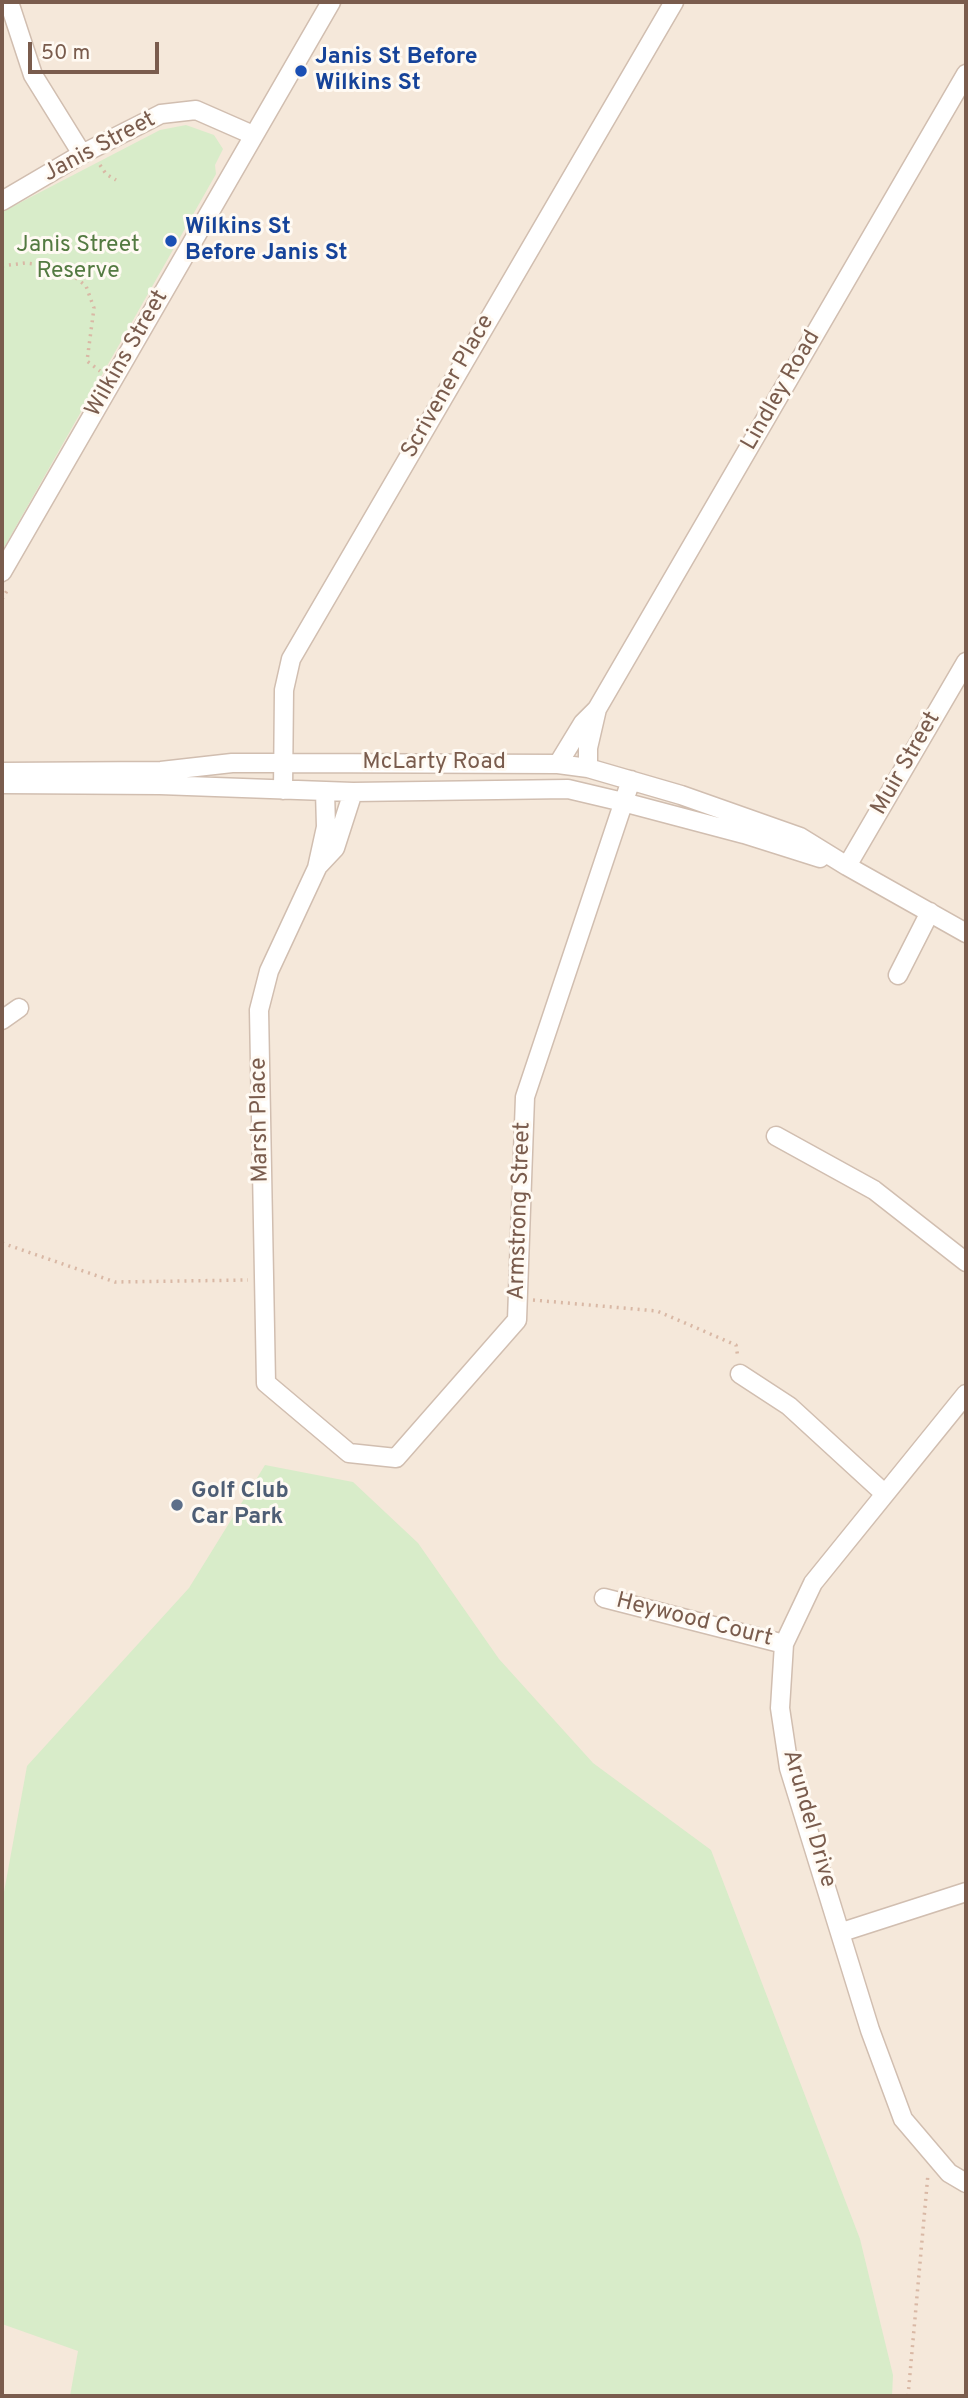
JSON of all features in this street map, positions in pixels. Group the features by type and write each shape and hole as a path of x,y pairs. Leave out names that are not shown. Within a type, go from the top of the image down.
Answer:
{"street":[{"path":"9,2 33,75 90,157"},
{"path":"253,135 331,2"},
{"name":"Scrivener Place","path":"283,790 284,690 291,659 674,2"},
{"name":"Lindley Road","path":"573,766 583,723 597,709 966,74"},
{"name":"Janis Street","path":"2,201 90,157 161,114 196,110 253,135"},
{"name":"Wilkins Street","path":"2,572 253,135"},
{"name":"Muir Street","path":"847,866 966,662"},
{"name":"Lindley Road","path":"573,766 588,748 597,709"},
{"name":"McLarty Road","path":"2,772 161,771 232,763 573,766 631,780 800,837 966,933"},
{"path":"339,791 341,763"},
{"path":"568,789 573,766"},
{"name":"Armstrong Street","path":"266,1383 349,1453 396,1458 517,1320 525,1097 631,780"},
{"name":"McLarty Road","path":"2,783 339,791 568,789 744,834 847,866"},
{"name":"Marsh Place","path":"317,868 335,848 339,791"},
{"name":"Marsh Place","path":"266,1383 259,1010 269,971 317,868 326,827 339,791"},
{"path":"898,975 930,912"},
{"path":"2,1020 19,1008"},
{"path":"776,1136 874,1190 966,1262"},
{"path":"740,1374 789,1406 885,1494"},
{"name":"Arundel Drive","path":"966,1394 813,1583 784,1644 780,1708 789,1768 842,1932 870,2030 903,2119 948,2173 966,2183"},
{"name":"Heywood Court","path":"604,1598 784,1644"},
{"path":"842,1932 966,1892"}],"path":[{"path":"90,157 106,174 117,180"},
{"path":"2,266 25,263 51,266 71,274 86,286 93,308 87,361 114,379"},
{"path":"2,1243 115,1282 264,1280"},
{"path":"517,1298 657,1311 736,1345 740,1374"},
{"path":"908,2396 929,2172"}],"shaded area":[{"path":"2,2 966,2 966,2396 2,2396"}],"green space":[{"name":"Janis Street Reserve","path":"186,125 214,135 223,149 215,165 216,174 2,551 2,212 160,130"},
{"path":"265,1465 353,1482 418,1543 499,1659 593,1763 711,1850 860,2239 893,2375 892,2396 70,2396 78,2351 2,2324 2,1903 27,1766 189,1588"}],"place":[{"name":"Janis St Before Wilkins St","path":"301,71"},
{"name":"Wilkins St Before Janis St","path":"171,241"},
{"name":"Golf Club Car Park","path":"177,1505"}]}
